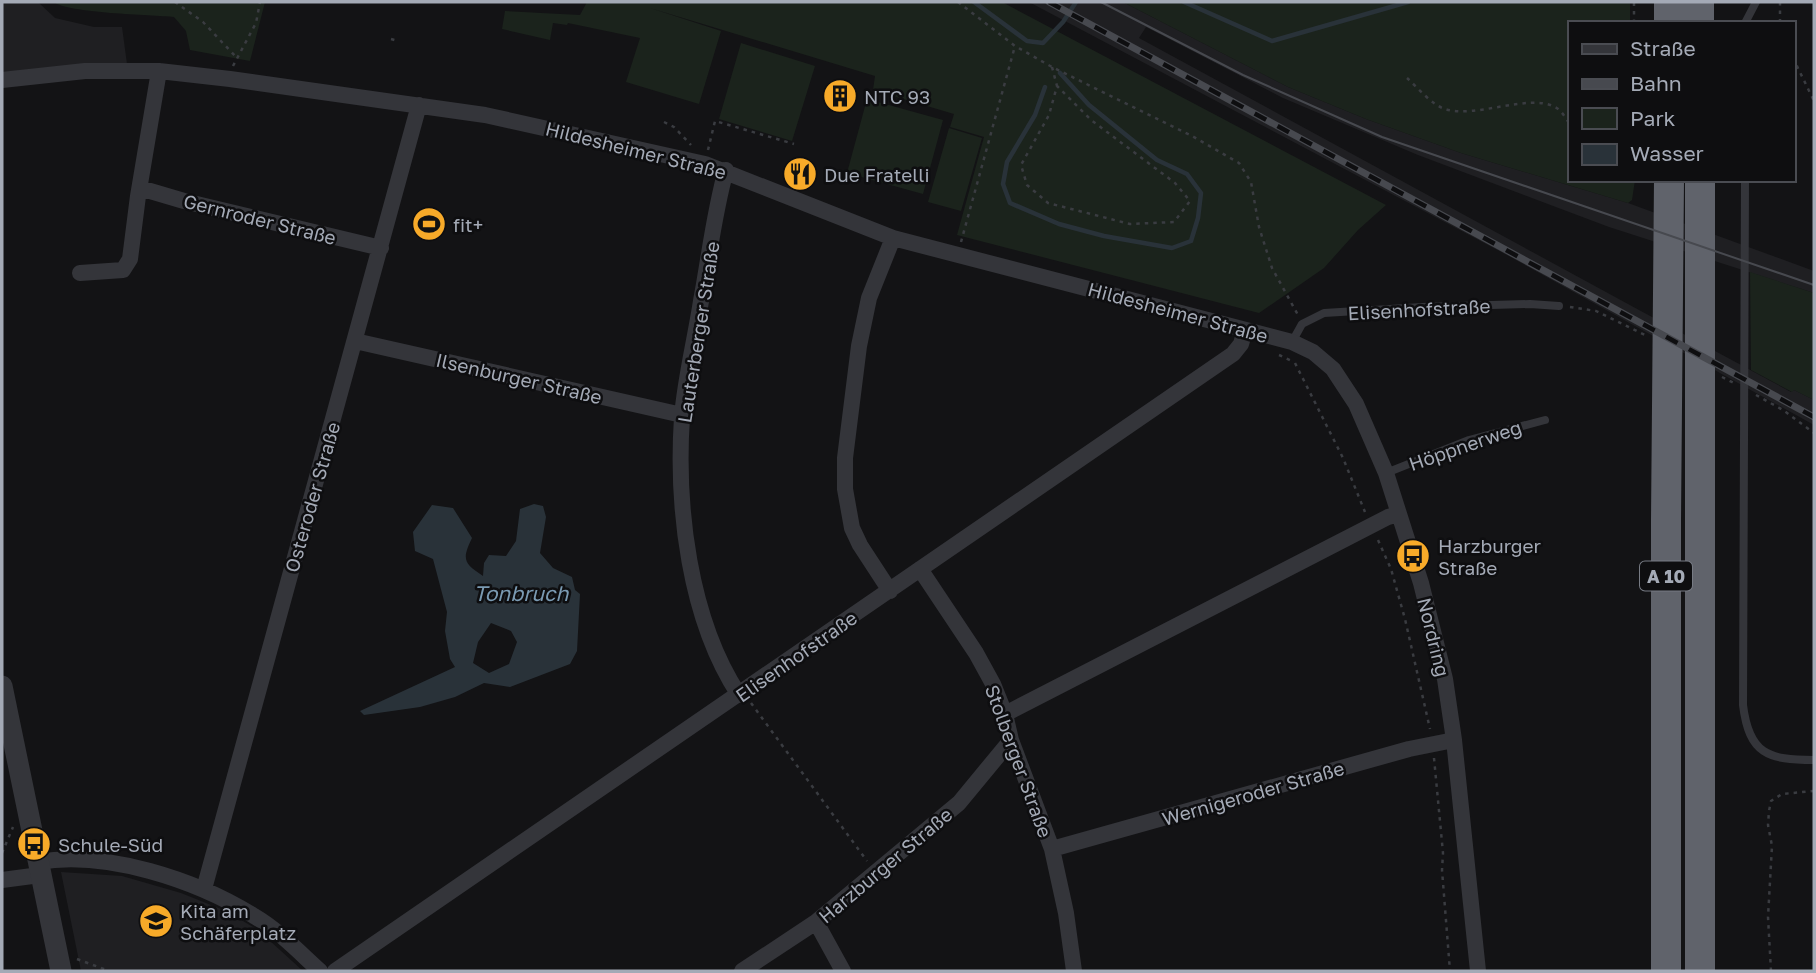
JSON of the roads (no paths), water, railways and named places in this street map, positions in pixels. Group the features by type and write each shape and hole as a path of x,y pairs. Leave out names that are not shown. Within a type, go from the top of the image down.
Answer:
{"highway":[{"path":"1669,2 1669,21"},
{"path":"1699,2 1699,21"},
{"name":"A 10","path":"1666,971 1669,182"},
{"name":"A 10","path":"1700,182 1700,971"}],"street":[{"name":"Hildesheimer Straße","path":"2,79 85,71 159,71 419,105 582,135 726,170 893,238 1292,342"},
{"path":"80,273 123,270 130,259 159,71"},
{"name":"Osteroder Straße","path":"204,890 419,105"},
{"name":"Lauterberger Straße","path":"726,170 682,415 682,479 687,546 696,595 723,671 741,694"},
{"name":"Gernroder Straße","path":"140,188 381,248"},
{"path":"890,591 852,528 845,489 845,458 849,416 869,298 893,238"},
{"name":"Elisenhofstraße","path":"335,971 1233,354 1241,344 1245,330"},
{"name":"Ilsenburger Straße","path":"355,341 682,415"},
{"name":"Nordring","path":"1292,342 1320,357 1343,382 1356,404 1386,473 1436,638 1454,740 1478,971"},
{"path":"1005,714 1388,517 1399,514"},
{"name":"Stolberger Straße","path":"920,569 976,653 1005,714 1011,740 1052,849 1066,913 1074,971"},
{"path":"2,686 39,869 67,966"},
{"name":"Harzburger Straße","path":"742,971 816,922 959,803 1011,740"},
{"name":"Wernigeroder Straße","path":"1052,849 1396,752 1454,740"},
{"path":"2,880 39,869 58,859 107,863 160,875 204,890 256,916 320,971"},
{"path":"816,922 843,971"}],"lane":[{"path":"1746,21 1756,2"},
{"path":"1745,182 1743,705 1748,733 1765,752 1774,757 1814,760"},
{"name":"Elisenhofstraße","path":"1292,342 1302,324 1324,313 1435,306 1559,306"},
{"name":"Höppnerweg","path":"1386,473 1469,440 1545,420"}],"water":[{"name":"Tonbruch","path":"534,504 543,506 546,517 540,553 553,568 572,577 575,590 580,594 577,651 570,664 510,687 484,683 455,697 420,707 364,715 360,711 455,667 450,659 445,631 447,612 433,559 415,551 413,532 432,505 453,508 472,538 466,560 471,568 483,576 484,563 489,555 506,556 516,541 520,509","holes":["491,623 511,631 517,642 509,664 489,673 473,663 478,642"]}],"waterway":[{"path":"974,2 1027,41 1043,43 1063,22 1076,2"},
{"path":"1184,2 1272,41 1408,2"},
{"path":"1045,87 1035,115 1007,162 1003,184 1010,203 1059,224 1104,236 1172,248 1191,241 1198,218 1201,193 1187,174 1157,160 1089,105 1060,73"}],"tram line":[{"path":"1101,2 1243,75 1382,137 1814,285"}],"railway":[{"path":"1049,2 1814,417"}],"place":[{"name":"NTC 93","path":"840,96"},
{"name":"Due Fratelli","path":"800,174"},
{"name":"fit+","path":"429,224"},
{"name":"Harzburger Straße","path":"1413,556"},
{"name":"Schule-Süd","path":"34,844"},
{"name":"Kita am Schäferplatz","path":"156,921"}]}
